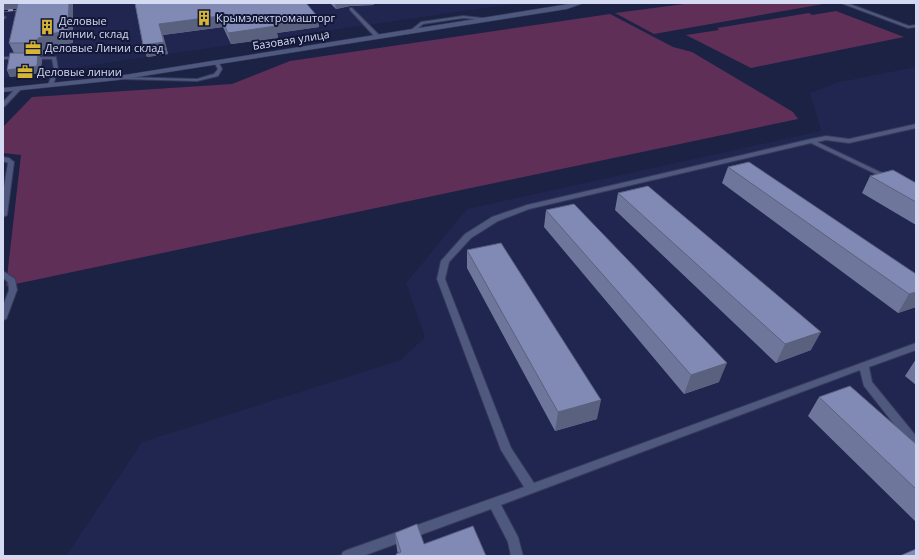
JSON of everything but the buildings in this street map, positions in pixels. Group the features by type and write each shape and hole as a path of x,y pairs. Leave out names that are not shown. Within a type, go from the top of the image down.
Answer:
{"street":[{"name":"Базовая улица","path":"3,90 118,78 567,7 581,3"}],"lane":[{"path":"843,3 909,27 916,26"},
{"path":"351,9 378,37"},
{"path":"3,58 54,58 56,69 51,85"},
{"path":"118,78 197,80 216,75 220,69 216,62"},
{"path":"3,105 11,99 19,88"},
{"path":"531,489 506,450 441,278 445,261 468,236 495,219 527,207 811,141 826,138 849,141 916,126"},
{"path":"811,141 878,173 897,179"},
{"path":"3,159 7,159 11,162 3,215"},
{"path":"3,274 12,281 12,290 3,317"},
{"path":"347,556 916,346"},
{"path":"864,364 867,383 916,444"},
{"path":"494,503 514,541 516,556"}],"shaded area":[{"path":"3,3 519,3 3,78"},
{"path":"692,3 829,3 654,34 615,13"},
{"path":"836,11 904,37 751,68 686,35 719,30 717,28 809,13 812,15"},
{"path":"610,14 673,47 692,52 793,112 798,119 6,286 21,155 3,153 3,127 32,97 232,84 290,61"},
{"path":"916,67 916,556 66,556 142,442 401,360 425,337 406,283 467,209 821,131 810,93 839,82"}],"railway":[{"path":"3,11 29,8"}],"place":[{"name":"Крымэлектромашторг","path":"204,18"},
{"name":"Деловые линии, склад","path":"47,27"},
{"name":"Деловые Линии склад","path":"33,48"},
{"name":"Деловые линии","path":"25,72"}]}
